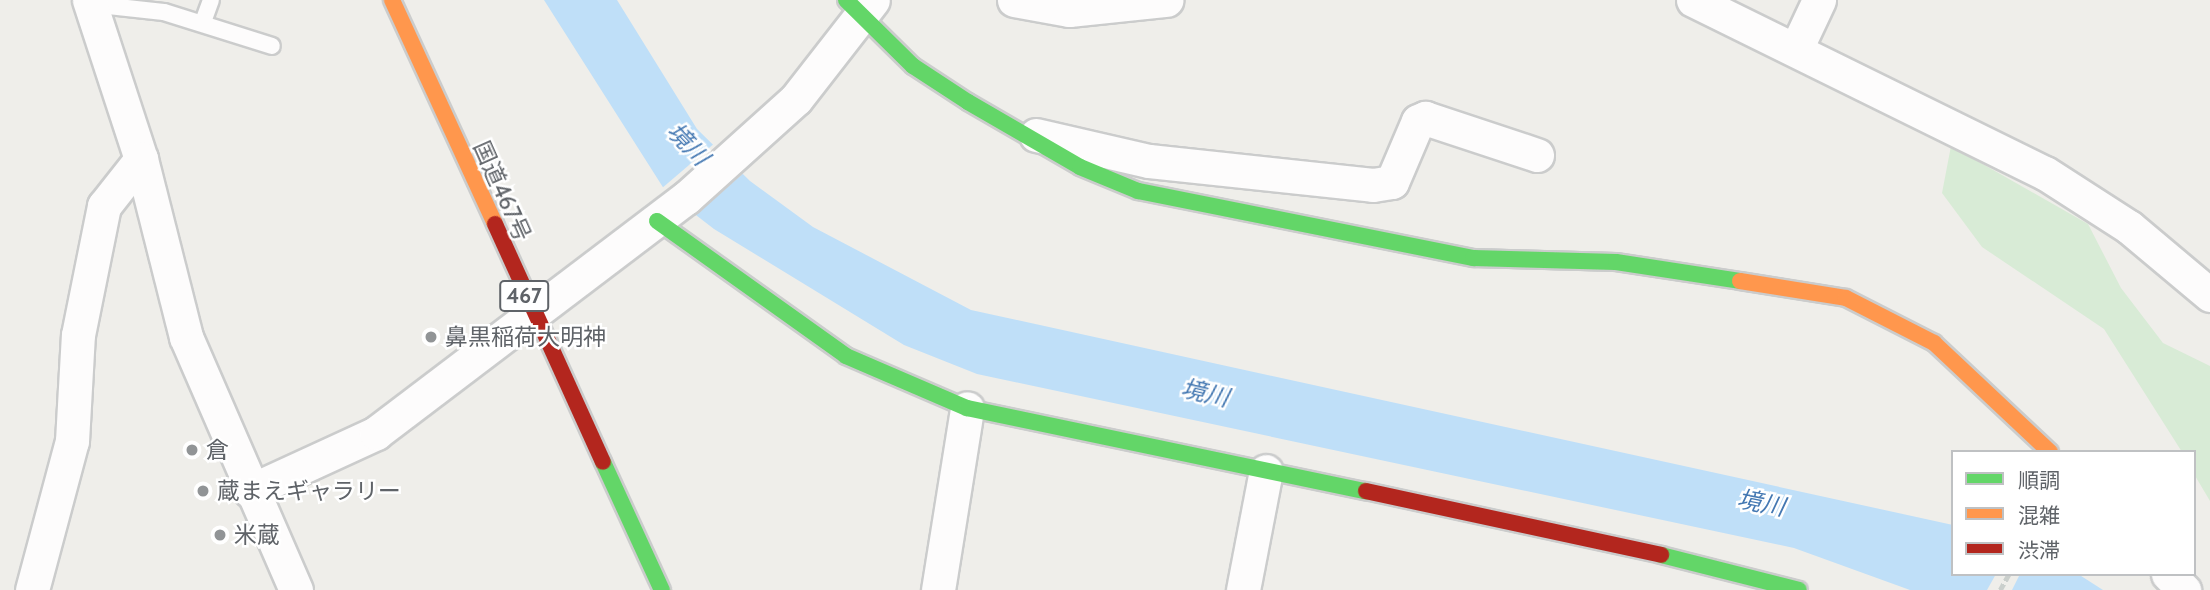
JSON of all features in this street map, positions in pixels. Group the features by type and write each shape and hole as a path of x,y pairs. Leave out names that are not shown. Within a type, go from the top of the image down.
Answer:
{"main road":[{"name":"国道467号","path":"392,0 531,313 662,590"},
{"path":"860,7 913,66 1013,130 1138,191 1473,258 1616,262 1846,298 1934,343 2048,450"},
{"path":"657,221 846,356 967,408 1266,471 1697,576 1798,590"}],"street":[{"path":"1014,0 1069,10 1166,0"},
{"path":"1693,0 1797,47 2045,173 2129,227 2210,295"},
{"path":"1797,47 1819,0"},
{"path":"90,2 141,159 186,337 250,491 296,590"},
{"path":"250,491 376,433 531,313 657,221 748,148 860,7"},
{"path":"1013,130 1149,161 1373,186 1392,182 1418,121 1425,118 1537,155"},
{"path":"32,590 72,441 78,335 104,206 141,159"},
{"path":"937,590 967,408"},
{"path":"1243,590 1266,471"},
{"path":"2170,576 2184,590"}],"lane":[{"path":"203,22 211,0"},
{"path":"90,2 203,22 272,46"}],"green space":[{"path":"1951,146 2088,224 2121,288 2163,343 2210,366 2210,501 2196,477 2196,450 2181,450 2104,329 1982,247 1942,193"}],"water":[{"name":"境川","path":"544,0 617,0 697,129 750,181 813,227 971,310 1951,525 1951,576 2081,576 2103,590 1910,590 1794,548 977,374 904,345 714,229 666,192"}],"pier":[{"path":"716,142 745,172 692,216 661,189"},
{"path":"1995,576 2019,576 2012,590 1987,590"}],"traffic: fast":[{"path":"846,0 913,66 968,102 1080,167 1138,191 1473,258 1616,262 1740,281"},
{"path":"657,221 846,356 967,408 1366,491"},
{"path":"603,462 662,590"},
{"path":"1661,555 1799,590"}],"traffic: slow":[{"path":"392,0 495,224"},
{"path":"1740,281 1846,298 1934,343 2048,450"}],"traffic: jam":[{"path":"495,224 603,462"},
{"path":"1366,491 1661,555"}],"place":[{"name":"鼻黒稲荷大明神","path":"431,337"},
{"name":"倉","path":"192,450"},
{"name":"蔵まえギャラリー","path":"203,491"},
{"name":"米蔵","path":"220,535"}]}
